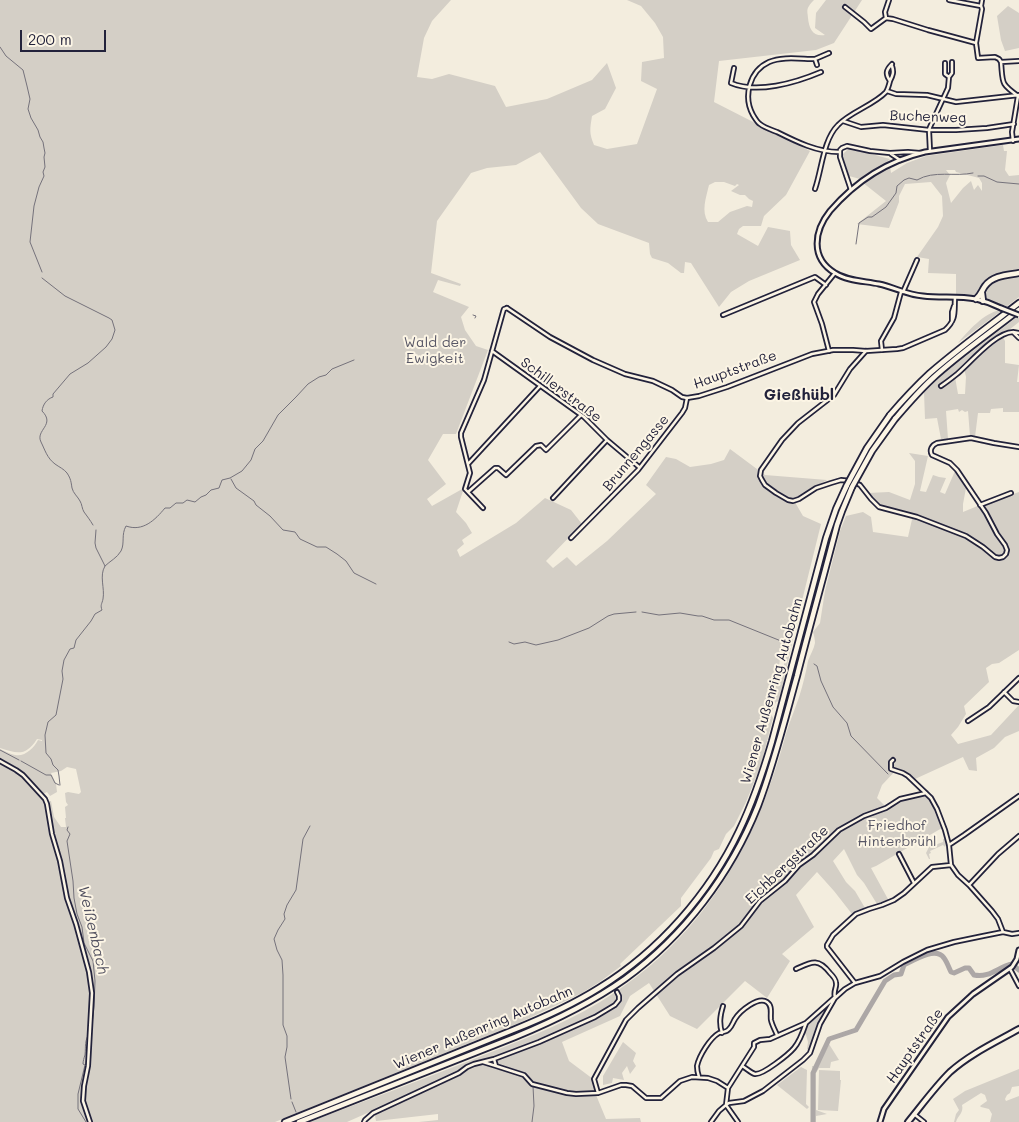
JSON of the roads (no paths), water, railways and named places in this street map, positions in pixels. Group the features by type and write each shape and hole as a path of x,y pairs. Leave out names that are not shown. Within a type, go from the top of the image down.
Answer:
{"highway":[{"path":"976,299 992,280 1019,274"},
{"path":"982,293 983,301"},
{"name":"Wiener Außenring Autobahn","path":"285,1122 545,1017 576,1001 600,988 647,952 688,910 708,884 726,855 754,796 781,710 826,538 847,484 866,448 890,415 929,374 1019,303"},
{"name":"Wiener Außenring Autobahn","path":"299,1122 515,1037 580,1008 626,978 652,957 693,915 713,889 732,859 758,807 781,734 837,525 852,487 872,451 912,399 954,360 1019,310"}],"main road":[{"path":"1019,139 920,153 873,173 850,190 834,206 824,219 816,238 818,251 824,263 835,273 924,297 976,299 1019,315"},
{"path":"1012,967 1017,959 1019,950"},
{"name":"Hauptstraße","path":"880,1122 884,1109 948,1017 973,994 1012,967"},
{"path":"908,1122 932,1092 960,1064 1019,1029"}],"street":[{"path":"886,18 885,12 888,0"},
{"path":"950,0 981,6"},
{"path":"982,0 976,43 978,58 995,57 1000,59 1003,83 1018,96"},
{"path":"845,7 871,29 886,18 976,43"},
{"path":"829,53 815,59 783,59 768,62 756,73 749,87 748,98 750,110 759,124 807,146 825,151 840,152"},
{"path":"815,59 817,65"},
{"path":"1001,62 1019,61"},
{"path":"930,151 929,130 948,88 949,77 952,73 952,62"},
{"path":"945,63 945,74 949,77"},
{"path":"815,189 832,132 839,123 887,91 893,76 892,64 887,70 886,76 890,81"},
{"path":"734,68 731,83 749,87 791,83 821,72"},
{"path":"887,91 896,94 927,95 956,102 1018,96"},
{"path":"1013,141 1018,96"},
{"name":"Buchenweg","path":"843,121 861,126 929,130 987,128 1014,124"},
{"path":"850,190 840,157 842,148 847,146 890,153 920,153"},
{"path":"890,153 900,160"},
{"path":"882,350 882,340 894,318 902,292 917,260"},
{"path":"828,351 822,324 814,302 835,273"},
{"path":"723,315 815,277 826,286"},
{"name":"Hauptstraße","path":"492,351 504,309 507,308 550,337 593,360 625,374 653,381 687,398 727,388 804,356 828,351 897,350 903,348 945,330 950,326 955,298"},
{"path":"941,386 958,373 981,350 1007,332 1019,333"},
{"path":"1013,332 1019,338"},
{"path":"483,508 466,489 470,473 461,433 484,380 492,351"},
{"name":"Schillerstraße","path":"492,351 581,415 639,467"},
{"path":"866,351 850,369 834,395 798,423 782,440 761,470 760,476 765,485 788,500 799,500 816,488 824,485 841,480 852,481 860,485 879,507 917,517 966,536 999,558 1003,557 1007,550 988,517 957,470 950,463 931,453 933,444 937,442 971,438 1019,447"},
{"path":"468,464 540,386"},
{"name":"Brunnengasse","path":"571,538 639,467 682,413 687,398"},
{"path":"468,492 495,468 498,468 506,475 536,446 541,445 546,450 581,415"},
{"path":"553,498 607,440"},
{"path":"980,505 1011,493"},
{"path":"968,721 989,707 1019,678"},
{"path":"1004,692 1013,701 1019,702"},
{"path":"893,760 891,762 891,769 903,772 931,798 945,830 951,865 958,876 970,885 992,911 998,919 1003,932"},
{"path":"0,761 23,775 45,799 68,898 89,972 92,993 88,1066 83,1102 90,1122"},
{"name":"Eichbergstraße","path":"598,1093 594,1079 626,1020 653,995 677,974 714,948 740,926 760,901 785,881 799,865 813,855 839,830 864,816 886,808 900,799 926,793"},
{"path":"949,845 1019,796"},
{"path":"970,885 998,854 1019,836"},
{"path":"899,854 914,883"},
{"path":"855,983 827,948 827,944 833,935 856,914 894,900 932,867 951,865"},
{"path":"738,1122 726,1105 728,1088 754,1047 754,1043 770,1039 806,1023 845,989 855,983 880,976 927,950 954,942 1003,932 1019,933"},
{"path":"711,1122 726,1105 744,1101 763,1092 810,1053 819,1027 835,998 833,992 837,983 825,966 820,963 809,963 796,969"},
{"path":"1012,967 1019,986"},
{"path":"364,1122 373,1113 459,1073 467,1067 539,1042 595,1018 615,1005 619,996 617,992"},
{"path":"699,1077 697,1067 705,1047 718,1034 726,1032 734,1020 749,1005 761,1000 769,1003 771,1006 771,1020 777,1035"},
{"path":"722,1033 720,1017 723,1006"},
{"path":"742,1066 754,1074 760,1074 786,1057 800,1040 806,1023"},
{"path":"494,1059 496,1066"},
{"path":"482,1062 524,1075 532,1084 576,1094 598,1093 626,1085 632,1086 646,1098 661,1098 680,1081 692,1077 717,1081 728,1088"},
{"path":"914,1114 924,1122"}],"waterway":[{"name":"Weißenbach","path":"0,47 6,56 23,70 30,99 28,109 43,142 45,153 44,176 34,206 30,242 42,272"},
{"path":"856,244 859,223 886,207 896,193 897,186 904,180 909,178 917,180 937,174 973,173"},
{"path":"978,176 984,176 997,182 1019,184"},
{"name":"Weißenbach","path":"42,278 65,296 112,320 115,330 112,339 106,347 88,363 70,374 53,394 53,397 46,402 42,411 47,420 40,438 46,454 67,473 73,492 81,502 84,512 93,525"},
{"path":"473,315 476,316 475,318"},
{"path":"105,566 121,551 126,526 138,527 148,524 165,508 170,508 176,503 183,503 187,500 195,502 211,490 219,488 222,480 242,471 251,460 255,449 263,441 278,415 308,384 326,375 332,369 354,360"},
{"path":"231,479 236,488 254,501 283,530 295,532 300,539 317,547 326,547 346,561 354,573 376,584"},
{"name":"Weißenbach","path":"60,785 58,770 46,753 45,735 48,722 56,715 63,679 64,660 70,649 74,648 76,640 95,614 102,610 102,574 105,566 96,548 96,530"},
{"path":"509,642 514,644 525,642 536,645 558,640 589,628 608,616 636,612"},
{"path":"642,612 659,615 680,613 714,620 729,620 781,641"},
{"path":"814,664 817,666 821,681 833,707 847,723 851,736 888,774"},
{"path":"0,750 19,760"},
{"path":"21,761 46,775 51,775 55,783 59,785"},
{"path":"291,1099 285,1057 287,1036 283,1025 282,960 274,939 285,919 284,914 287,905 296,890 303,839 310,826"},
{"name":"Weißenbach","path":"68,827 67,830 70,834 67,841 74,898 82,927 84,943 93,961 95,981 92,1024"},
{"path":"813,1122 813,1073 829,1039 856,1030 885,981 894,975 901,974 904,965 919,957 936,953 944,958 951,972 954,973 969,968 974,975 980,976 1012,964 1019,970"},
{"name":"Weißenbach","path":"86,1122 78,1109 78,1094 85,1065 83,1063 86,1041 90,1032"},
{"path":"532,1122 534,1106 533,1086"},
{"path":"292,1102 296,1112"}],"district":[{"name":"Gießhübl","path":"799,395"}],"park label":[{"name":"Wald der Ewigkeit","path":"435,352"},
{"name":"Friedhof Hinterbrühl","path":"897,834"}]}
